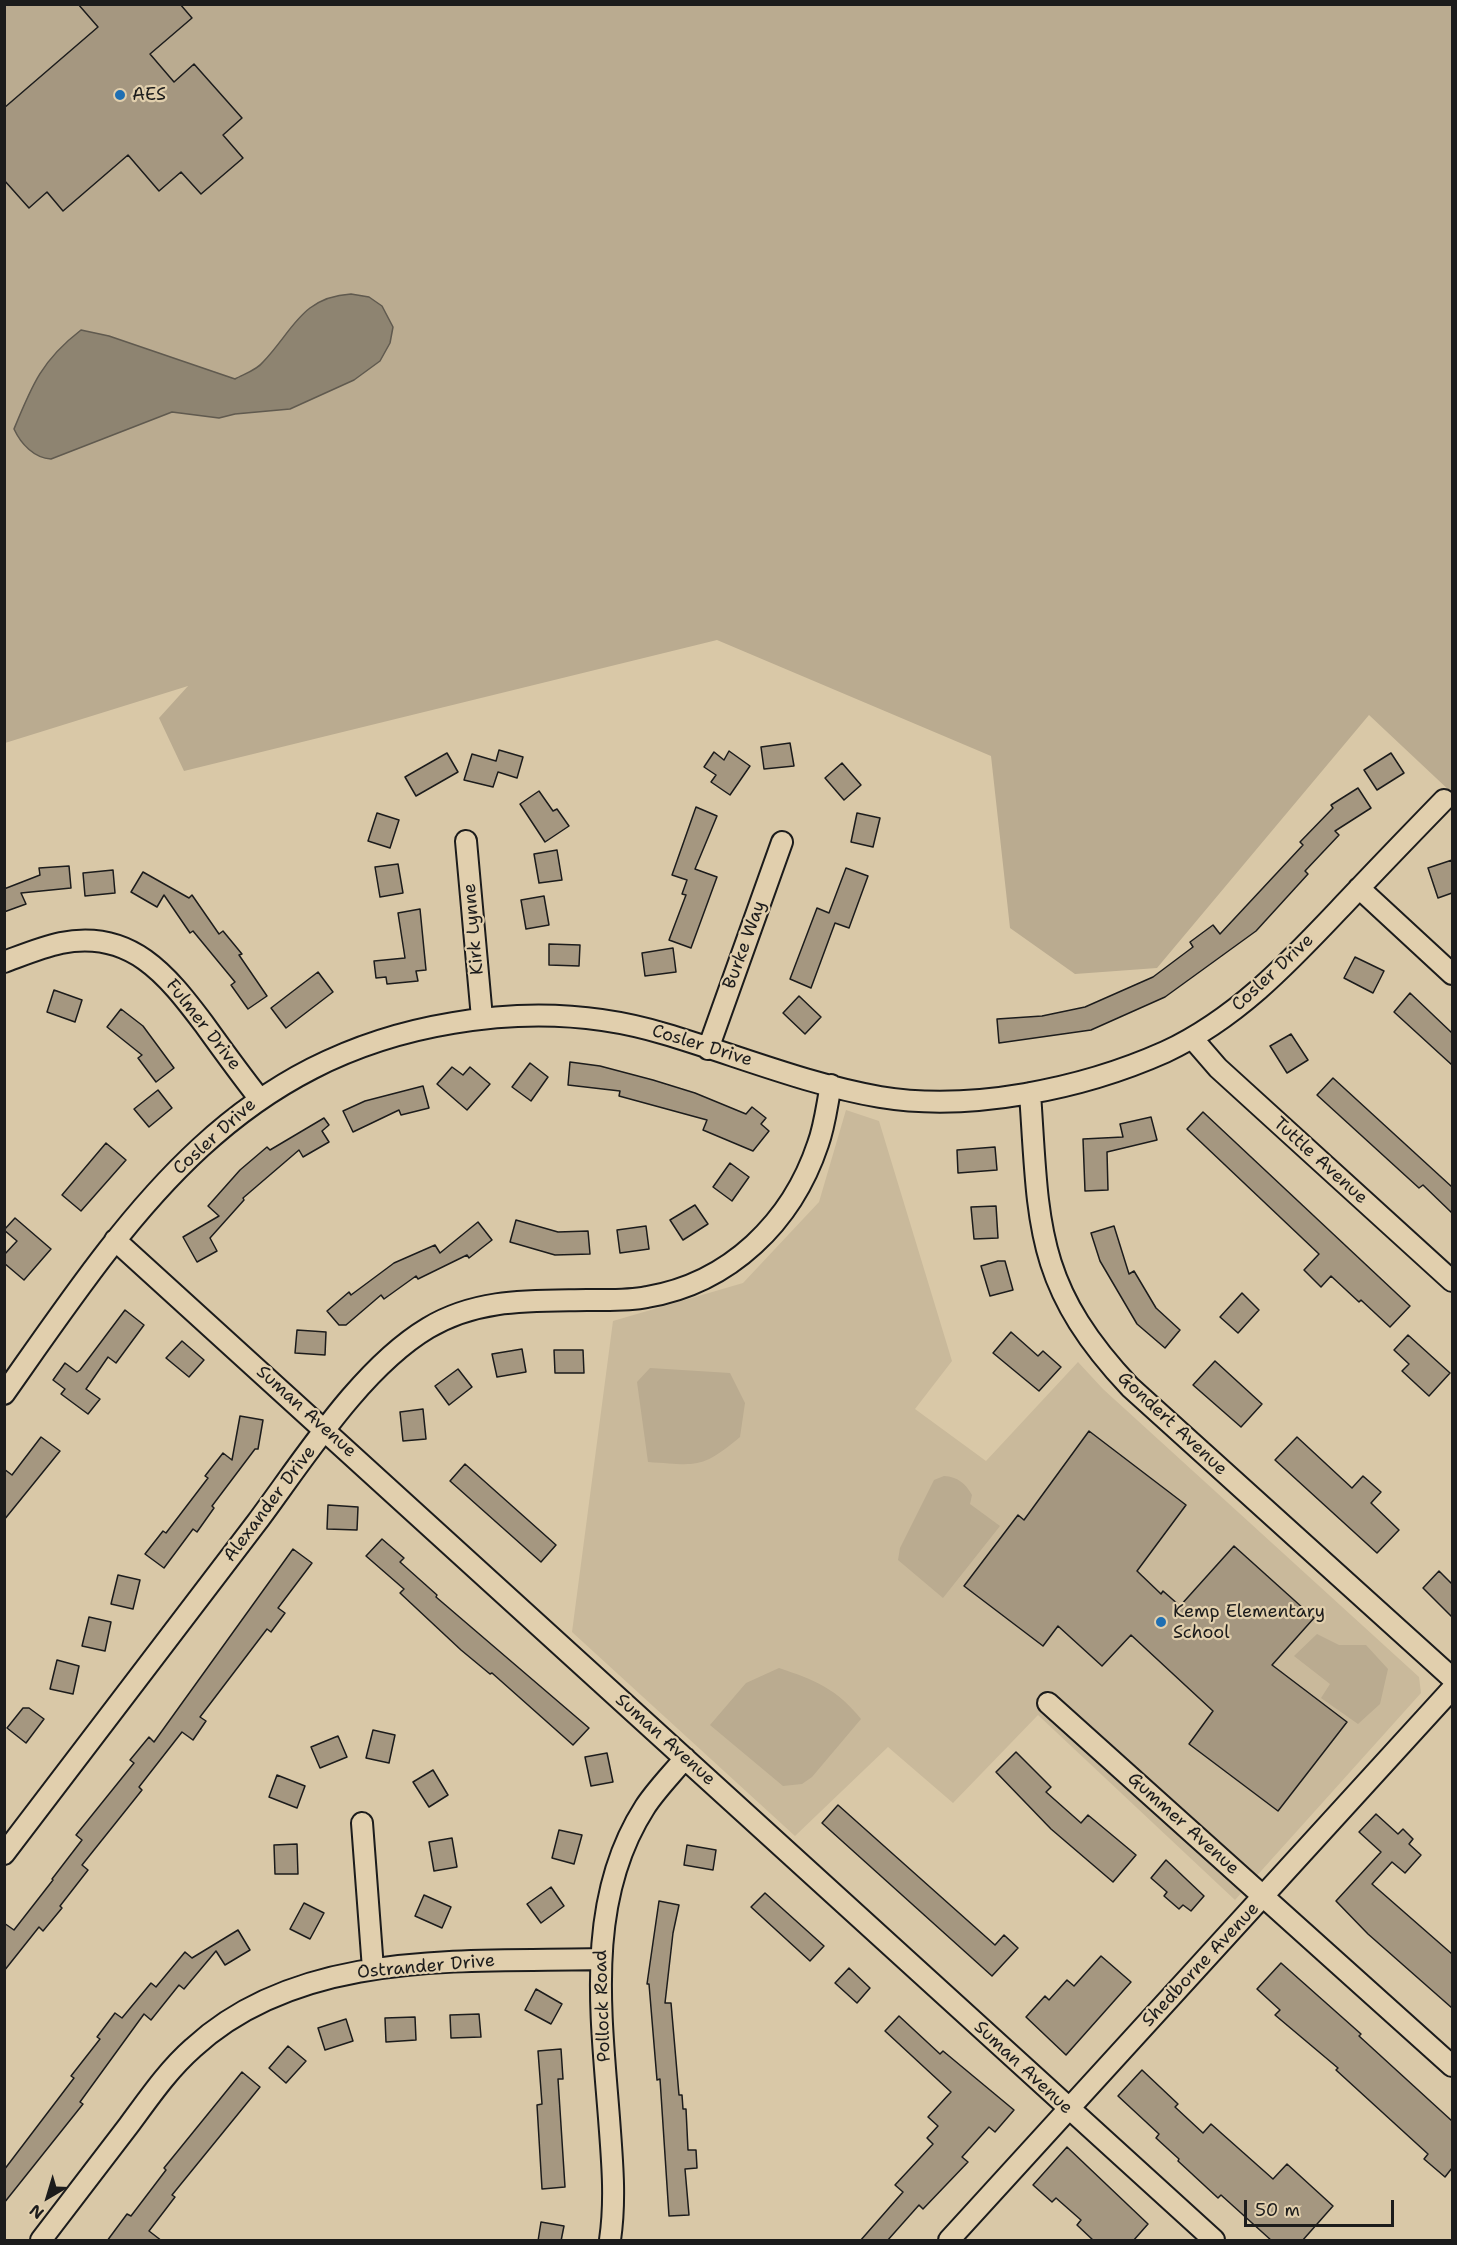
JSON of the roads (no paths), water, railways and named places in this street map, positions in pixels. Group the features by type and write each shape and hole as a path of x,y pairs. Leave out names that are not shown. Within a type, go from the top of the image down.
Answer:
{"street":[{"name":"Cosler Drive","path":"4,1394 115,1240 197,1149 259,1098 326,1060 376,1040 417,1029 482,1018 531,1015 595,1019 663,1033 831,1085 880,1097 925,1100 984,1099 1030,1093 1127,1067 1192,1038 1232,1012 1263,988 1444,800"},
{"name":"Kirk Lynne","path":"466,841 482,1018"},
{"name":"Burke Way","path":"708,1048 782,842"},
{"path":"1359,888 1452,974"},
{"name":"Fulmer Drive","path":"4,962 61,943 82,941 103,942 131,951 150,962 171,981 259,1098"},
{"name":"Tuttle Avenue","path":"1192,1038 1218,1068 1452,1281"},
{"name":"Alexander Drive","path":"4,1854 326,1430 367,1381 404,1344 457,1314 513,1301 646,1298 682,1289 734,1262 757,1244 795,1197 820,1141 831,1085"},
{"name":"Gondert Avenue","path":"1030,1093 1037,1207 1042,1239 1052,1272 1081,1329 1106,1362 1130,1388 1452,1678"},
{"name":"Suman Avenue","path":"115,1240 1214,2241"},
{"name":"Shedborne Avenue","path":"949,2241 1452,1689"},
{"name":"Gummer Avenue","path":"1048,1703 1452,2066"},
{"name":"Pollock Road","path":"610,2241 614,2187 600,1959 607,1907 616,1872 645,1807 685,1758"},
{"path":"362,1823 373,1969"},
{"name":"Ostrander Drive","path":"41,2241 169,2072 201,2041 256,2004 287,1990 373,1969 426,1964 600,1959"}],"place":[{"name":"AES","path":"120,95"},
{"name":"Kemp Elementary School","path":"1161,1622"}]}
